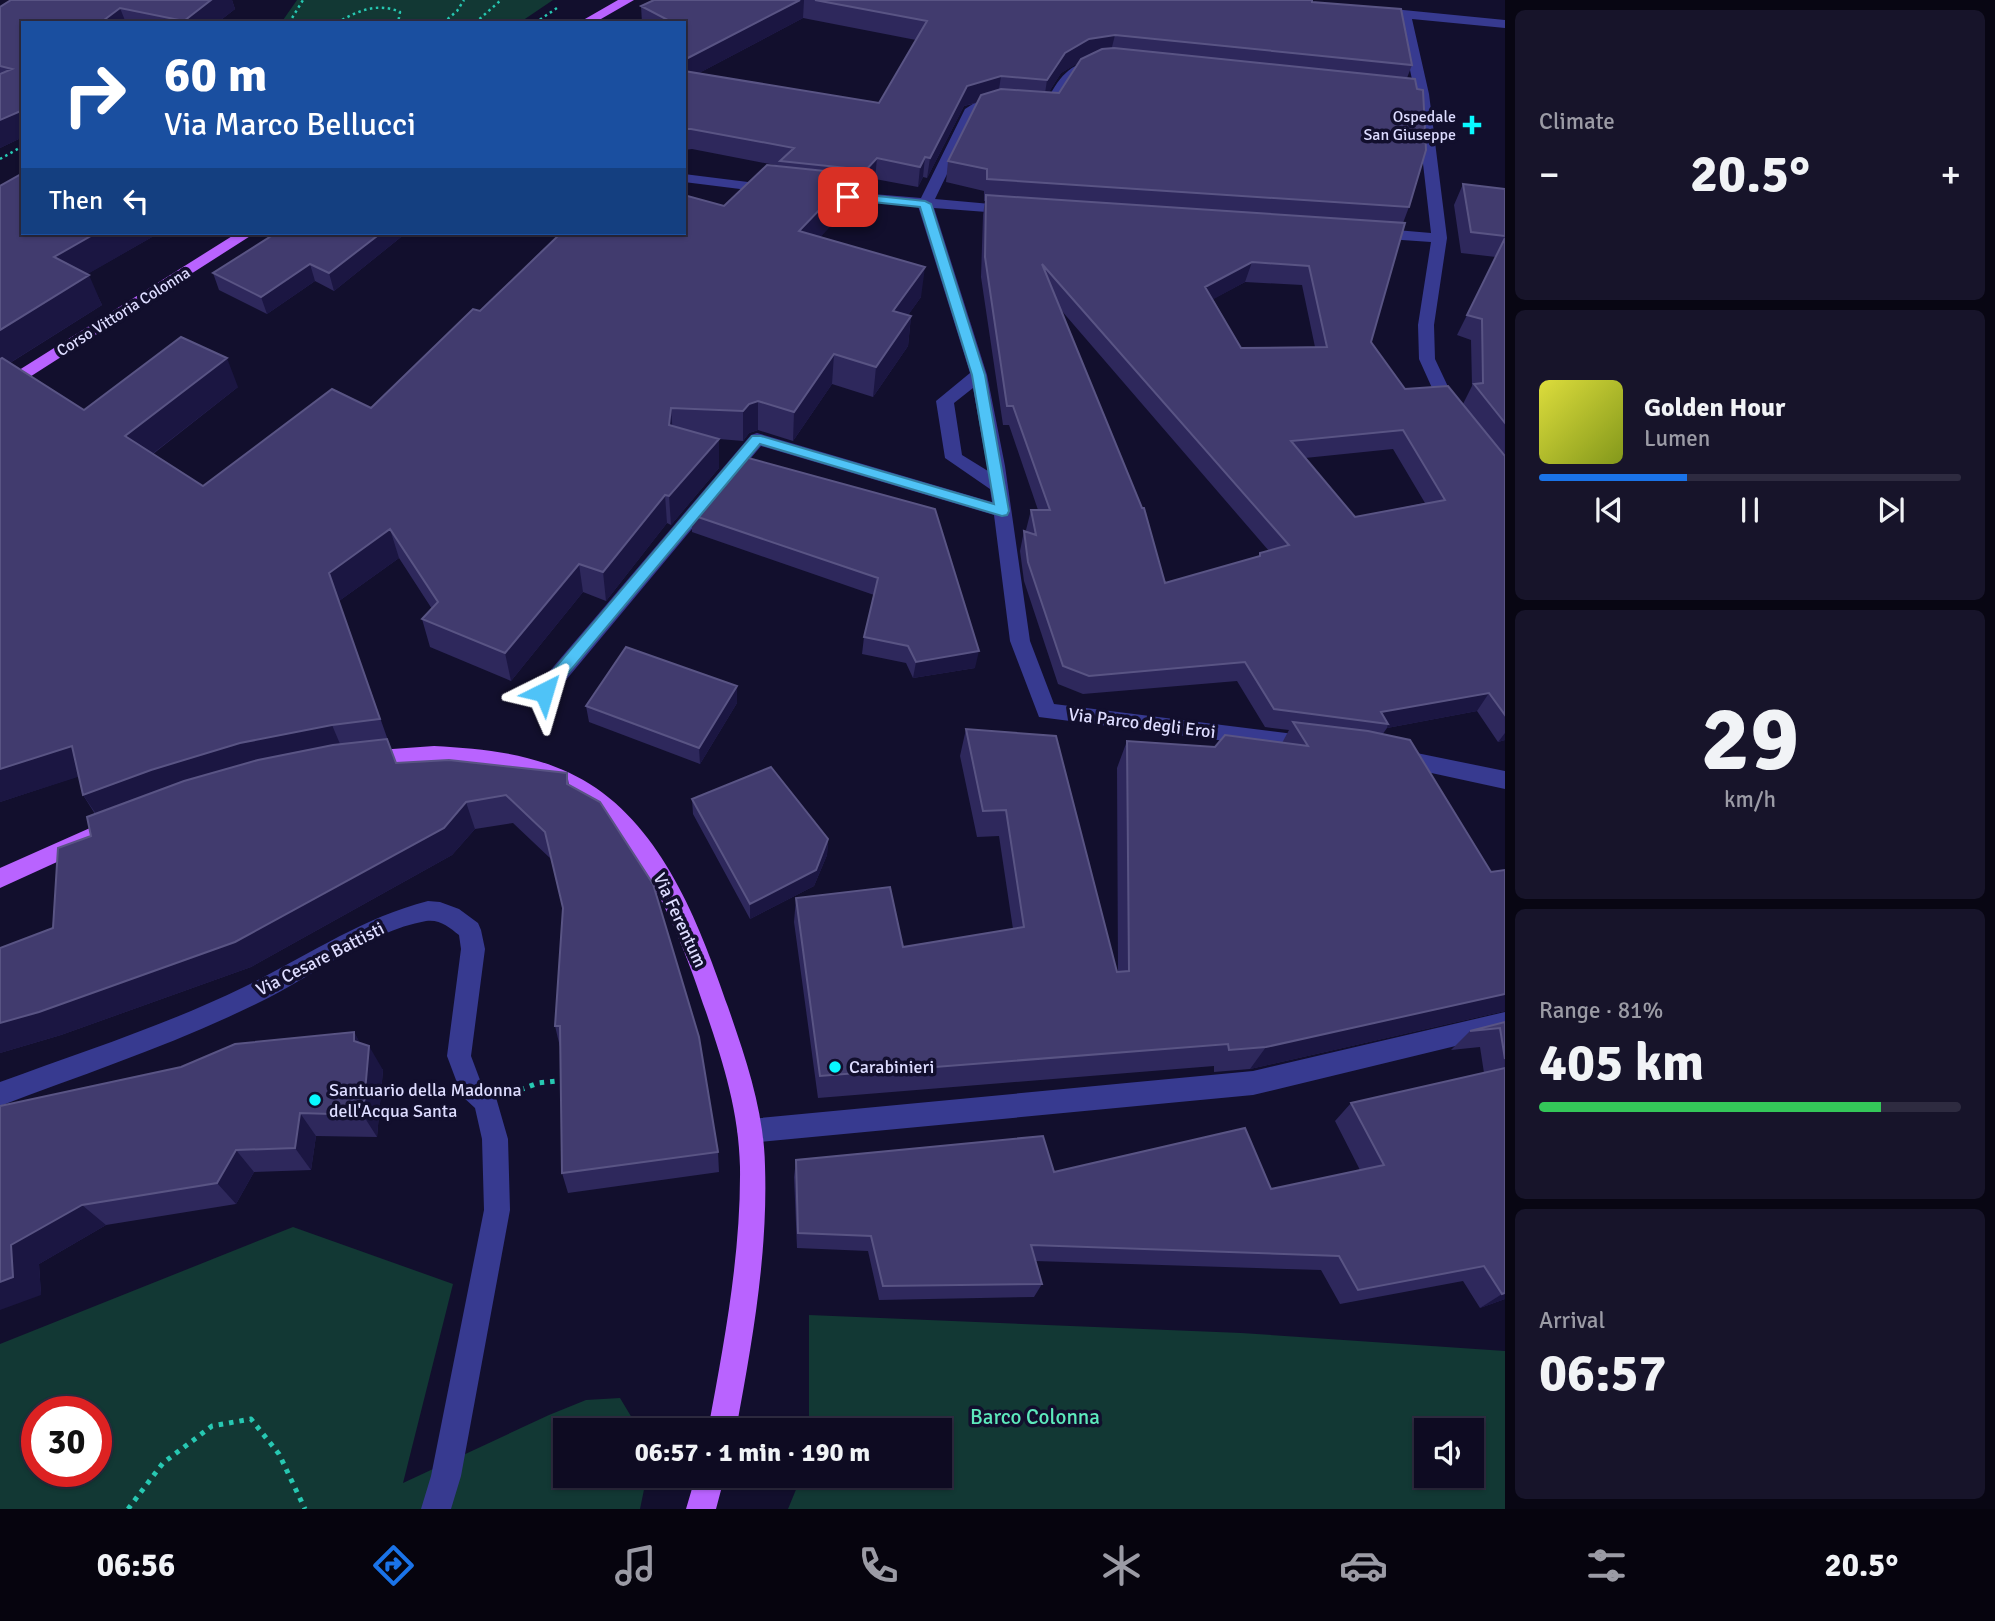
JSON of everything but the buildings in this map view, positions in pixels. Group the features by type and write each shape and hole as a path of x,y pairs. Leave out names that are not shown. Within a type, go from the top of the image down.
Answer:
{"main road":[{"path":"588,21 628,0"},
{"name":"Corso Vittoria Colonna","path":"0,390 244,235"},
{"name":"Via Ferentum","path":"347,763 425,754 500,758 562,778 586,791 621,821 666,882 694,943 734,1060 750,1131 751,1180 745,1275 724,1418"},
{"path":"0,878 138,817"},
{"path":"701,1509 707,1488"}],"street":[{"path":"1378,11 1505,24"},
{"path":"1405,14 1439,238 1426,325 1427,359 1443,395 1466,424"},
{"path":"925,204 970,113 981,105 1050,108 1066,74 1084,63 1110,62"},
{"path":"686,177 788,190"},
{"path":"816,193 1029,211"},
{"name":"Via Parco degli Eroi","path":"925,204 979,375 999,486 1020,641 1046,711 1325,745"},
{"path":"1357,232 1439,238"},
{"path":"979,375 945,401 954,458 999,486"},
{"path":"544,692 757,439 1002,511"},
{"path":"1377,754 1505,780"},
{"name":"Via Cesare Battisti","path":"0,1094 143,1041 253,995 395,920 430,910 454,916 470,930 473,949 460,1056 471,1088 486,1102 495,1139 497,1210 446,1476 436,1509"},
{"path":"750,1131 1253,1083 1505,1023"}],"path":[{"path":"290,21 303,0"},
{"path":"446,21 457,12 464,0"},
{"path":"477,21 501,0"},
{"path":"341,21 370,8 389,6 400,12 398,21"},
{"path":"538,21 557,8"},
{"path":"0,159 21,147"},
{"path":"538,1083 578,1079"},
{"path":"128,1509 163,1463 212,1426 251,1419 279,1454 305,1509"}],"green space":[{"path":"297,0 553,0 522,21 282,21"},
{"path":"293,1227 453,1284 403,1483 586,1400 620,1398 632,1418 553,1418 553,1488 644,1488 640,1509 0,1509 0,1344"},
{"name":"Barco Colonna","path":"809,1315 1241,1333 1505,1351 1505,1509 788,1509 797,1488 952,1488 952,1418 809,1418"}],"place":[{"name":"Ospedale San Giuseppe","path":"1472,125"},
{"name":"Carabinieri","path":"835,1067"},
{"name":"Santuario della Madonna dell'Acqua Santa","path":"315,1100"}],"route":[{"path":"544,692 757,439 1002,511 979,375 925,204 848,197"}]}
